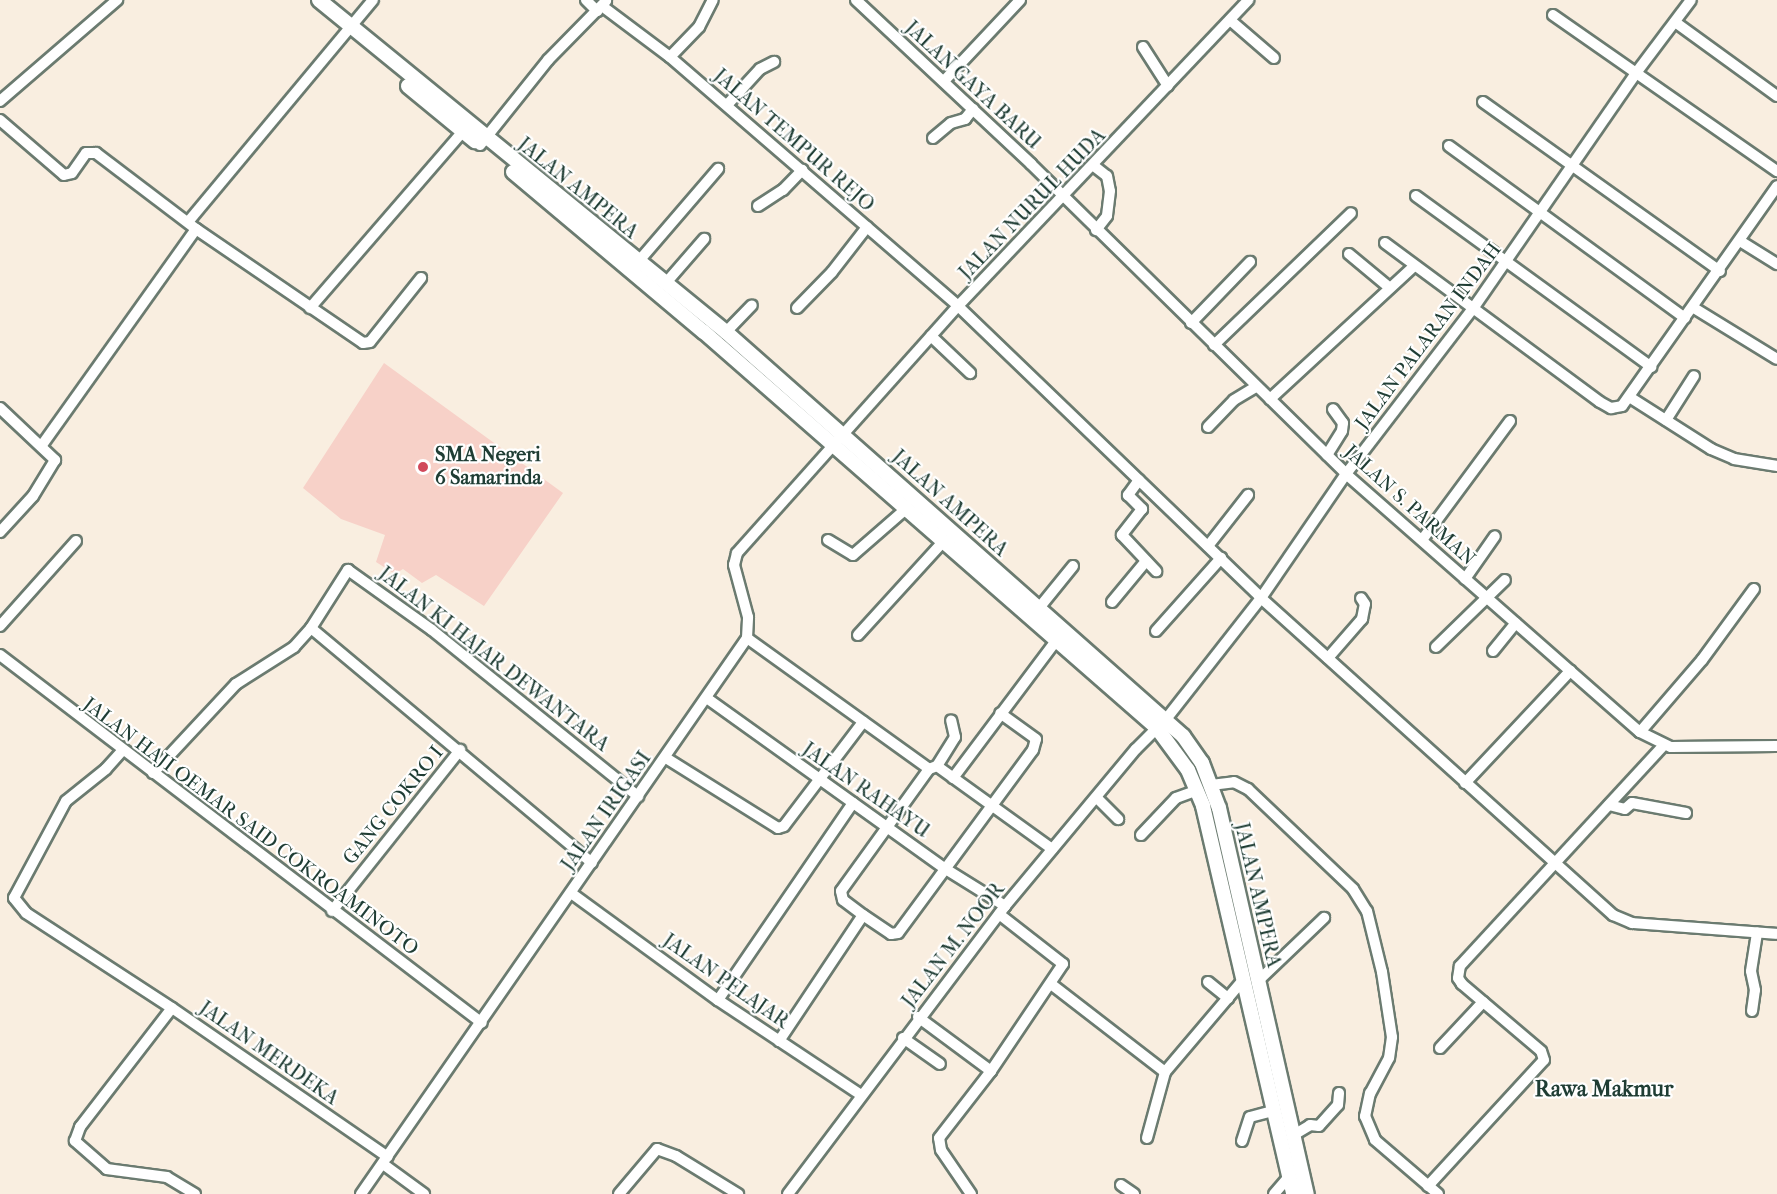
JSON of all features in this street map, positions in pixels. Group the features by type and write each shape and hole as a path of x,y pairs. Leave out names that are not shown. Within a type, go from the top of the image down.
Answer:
{"main road":[{"name":"JALAN AMPERA","path":"306,0 348,31 483,142 704,332 1056,641 1162,723"},
{"name":"JALAN AMPERA","path":"319,0 348,31"},
{"name":"JALAN AMPERA","path":"483,142 726,332 1039,608 1202,763 1205,787 1275,1090 1292,1136 1307,1194"},
{"name":"JALAN AMPERA","path":"1275,1090 1272,1111 1293,1194"}],"street":[{"path":"0,101 117,0"},
{"path":"42,445 192,226 373,0"},
{"name":"JALAN TEMPUR REJO","path":"586,0 602,5 670,57 958,306 1261,598 1555,864 1625,921 1777,934"},
{"path":"670,57 699,27 712,0"},
{"name":"JALAN GAYA BARU","path":"856,0 944,81 1058,192"},
{"path":"944,81 1020,0"},
{"name":"JALAN NURUL HUDA","path":"833,446 1058,192 1094,166 1248,0"},
{"name":"JALAN PALARAN INDAH","path":"1162,723 1261,598 1346,474 1472,310 1636,73 1691,0"},
{"path":"483,142 548,60 602,5"},
{"path":"1553,15 1777,171"},
{"path":"1230,20 1274,58"},
{"path":"1675,22 1777,96"},
{"path":"1143,47 1168,86"},
{"path":"727,105 764,65 774,62"},
{"path":"0,85 10,92"},
{"path":"1483,102 1719,271"},
{"path":"933,138 951,123 965,119 973,109"},
{"path":"0,120 64,175 72,173 86,153 96,153 192,226 366,344 421,278"},
{"path":"310,308 466,128"},
{"path":"1449,146 1685,318"},
{"path":"1094,166 1107,176 1110,191 1107,216 1096,230"},
{"path":"638,262 718,169"},
{"path":"758,206 783,190 802,170"},
{"path":"1385,243 1472,310 1611,408 1622,406 1631,398 1777,186"},
{"name":"JALAN S. PARMAN","path":"1058,192 1346,474 1640,732 1664,746"},
{"path":"1416,196 1651,367"},
{"path":"1214,345 1351,213"},
{"path":"797,308 832,272 867,227"},
{"path":"665,284 704,239"},
{"path":"1740,241 1777,264"},
{"path":"1349,254 1390,288"},
{"path":"1191,323 1250,262"},
{"path":"1270,399 1414,266"},
{"path":"726,332 752,305"},
{"path":"1694,308 1777,359"},
{"path":"931,336 970,374"},
{"path":"1666,420 1694,376"},
{"path":"1208,426 1234,400 1256,387"},
{"path":"1631,398 1734,459 1777,466"},
{"path":"0,408 42,445 55,460 33,496 0,532"},
{"path":"1327,455 1342,431 1343,423 1334,409"},
{"path":"1422,540 1510,421"},
{"path":"833,446 734,559 748,617 747,638 863,722 933,768 953,778 989,807 1052,849"},
{"path":"1139,480 1128,495 1142,509"},
{"path":"1208,546 1248,495"},
{"path":"1155,496 1122,535 1156,571"},
{"path":"828,540 853,555 906,509"},
{"path":"1466,579 1495,536"},
{"path":"0,626 76,541"},
{"path":"858,635 944,542"},
{"path":"1156,630 1221,558"},
{"path":"1112,602 1146,561"},
{"path":"1039,608 1073,566"},
{"name":"JALAN KI HAJAR DEWANTARA","path":"311,628 344,572 357,573 638,796"},
{"path":"1436,647 1489,599 1505,580"},
{"path":"1640,732 1702,660 1754,589"},
{"path":"1328,658 1362,619 1365,604 1361,598"},
{"path":"1493,651 1516,623"},
{"path":"153,773 236,684 284,656 311,628 460,750 589,861"},
{"name":"JALAN IRIGASI","path":"361,1194 482,1023 571,893 589,861 708,699 747,638"},
{"path":"953,778 1056,641"},
{"name":"JALAN HAJI OEMAR SAID COKROAMINOTO","path":"0,655 122,751 482,1023"},
{"path":"1465,783 1570,671"},
{"name":"JALAN RAHAYU","path":"708,699 1002,910 1062,962 1051,984"},
{"path":"951,720 955,737 886,827 841,891 843,900 863,915 896,934 1036,746 1036,739 1027,730 1000,713"},
{"path":"666,758 778,828 784,826 863,722"},
{"name":"JALAN M. NOOR","path":"788,1194 918,1017 1002,910 1162,723"},
{"path":"1428,1186 1544,1060 1542,1051 1462,984 1458,978 1460,966 1664,746 1777,746"},
{"name":"GANG COKRO I","path":"332,910 460,750"},
{"path":"122,751 106,769 66,801 14,898 26,913 172,1008"},
{"path":"1141,835 1176,798 1205,787 1234,782 1248,789 1353,889 1367,911 1380,962 1392,1037 1389,1058 1370,1092 1365,1116 1375,1140 1438,1194"},
{"path":"1097,798 1118,819"},
{"path":"718,1000 853,803"},
{"path":"1610,805 1625,809 1632,803 1686,813"},
{"name":"JALAN PELAJAR","path":"571,893 718,1000 861,1095"},
{"path":"778,1041 863,915"},
{"path":"1147,1138 1164,1072 1227,998 1324,918"},
{"path":"1752,1011 1755,990 1751,971 1757,932"},
{"path":"1208,982 1227,998"},
{"path":"971,1194 940,1150 939,1138 991,1071 1051,984 1164,1072"},
{"path":"1440,1048 1483,1002"},
{"name":"JALAN MERDEKA","path":"195,1194 167,1177 107,1169 75,1141 80,1127 172,1008 385,1160 424,1194"},
{"path":"918,1017 991,1071"},
{"path":"903,1038 940,1064"},
{"path":"1292,1136 1310,1125 1319,1126 1338,1105 1339,1093"},
{"path":"1242,1141 1250,1117 1272,1111"},
{"path":"619,1194 657,1149 676,1156 738,1194"},
{"path":"1275,1194 1288,1178"},
{"path":"1120,1185 1134,1194"}],"shaded area":[{"name":"SMA Negeri 6 Samarinda","path":"384,363 563,493 484,606 436,575 422,583 403,569 395,574 376,562 385,535 341,519 303,488"}],"place":[{"name":"SMA Negeri 6 Samarinda","path":"423,467"}],"district":[{"name":"Rawa Makmur","path":"1604,1090"}]}
